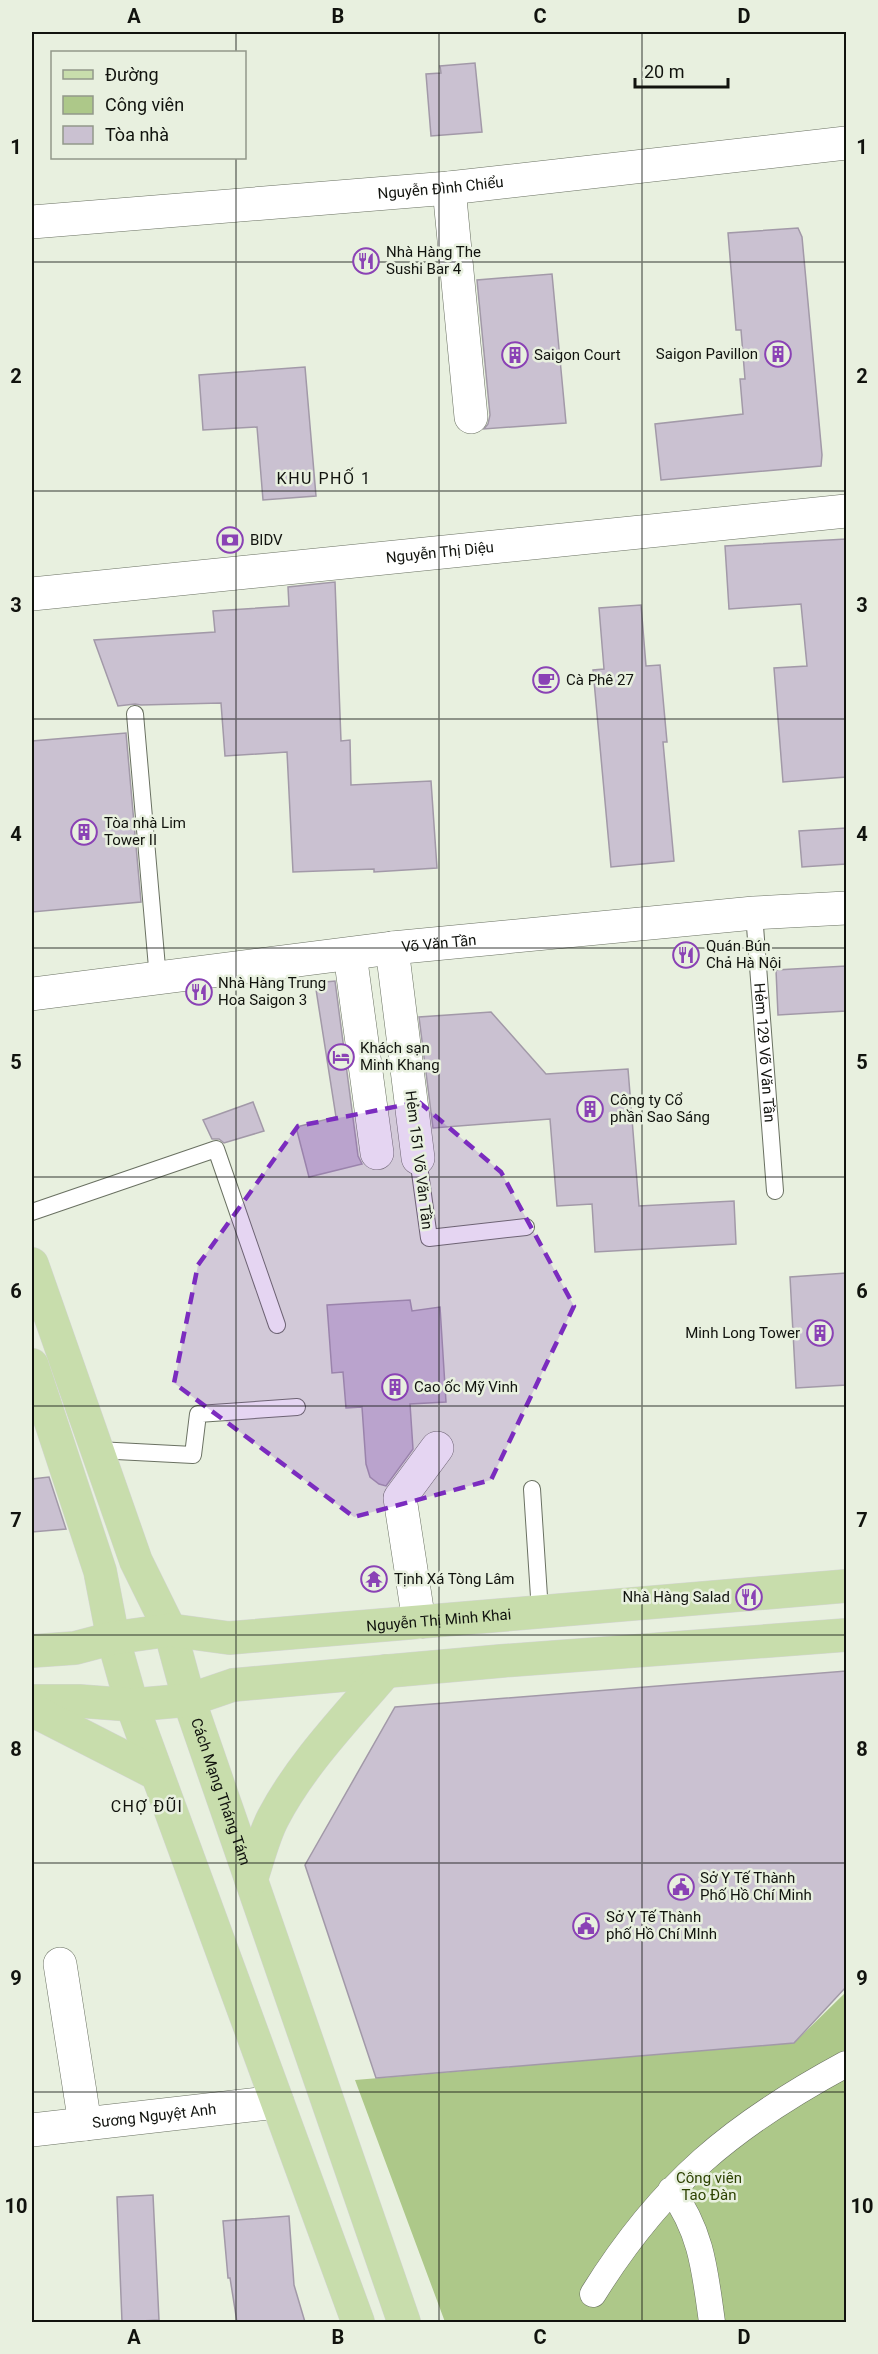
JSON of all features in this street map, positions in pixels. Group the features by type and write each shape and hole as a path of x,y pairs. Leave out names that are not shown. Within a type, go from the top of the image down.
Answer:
{"main road":[{"name":"Cách Mạng Tháng Tám","path":"32,1264 136,1561 170,1629 189,1700 404,2322"},
{"path":"32,1365 100,1571 112,1638 132,1705 358,2322"},
{"name":"Nguyễn Thị Minh Khai","path":"32,1651 75,1648 112,1638 170,1629 229,1638 846,1586"},
{"path":"32,1701 79,1701 132,1705 189,1700 233,1685 846,1635"},
{"path":"251,1880 273,1819 298,1778 386,1671"},
{"path":"32,1710 157,1774"}],"street":[{"name":"Nguyễn Đình Chiểu","path":"32,222 449,188 846,143"},
{"path":"449,188 471,417"},
{"name":"Nguyễn Thị Diệu","path":"32,594 846,511"},
{"name":"Võ Văn Tần","path":"32,994 392,948 754,913 846,908"},
{"name":"Hẻm 151 Võ Văn Tần","path":"392,948 418,1158"},
{"path":"350,954 376,1153"},
{"path":"419,1622 400,1498 437,1448"},
{"path":"60,1964 85,2124"},
{"path":"593,2294 616,2257 642,2222 700,2160 732,2135 806,2086 846,2064"},
{"name":"Sương Nguyệt Anh","path":"32,2130 277,2102"},
{"path":"670,2190 691,2221 700,2245 712,2322"}],"lane":[{"path":"135,714 158,979"},
{"name":"Hẻm 129 Võ Văn Tần","path":"754,913 775,1191"},
{"path":"32,1212 216,1149 277,1325"},
{"name":"Hẻm 151 Võ Văn Tần","path":"418,1158 429,1238 526,1227"},
{"path":"97,1450 193,1455 198,1414 297,1407"},
{"path":"532,1489 540,1612"}],"highlighted area":[{"path":"419,1102 501,1172 574,1306 491,1480 354,1517 174,1383 198,1265 298,1126"}],"green space":[{"name":"Công viên Tao Đàn","path":"846,1992 846,2322 445,2322 355,2080 794,2043"}],"building":[{"path":"475,63 482,132 431,136 426,74 441,73 440,66"},
{"name":"Saigon Pavillon","path":"798,228 802,237 822,455 821,466 661,480 655,424 743,414 740,379 745,379 741,330 736,330 728,233"},
{"name":"Saigon Court","path":"552,274 566,423 484,429 490,415 477,280"},
{"path":"305,367 316,496 263,500 257,427 203,430 199,375"},
{"path":"846,539 846,777 783,782 774,668 807,666 801,604 729,609 725,546"},
{"path":"335,582 341,741 350,740 351,785 431,781 437,868 374,872 374,869 293,872 287,752 225,756 221,703 118,706 94,640 215,632 213,611 289,606 288,587"},
{"path":"641,605 646,666 660,665 667,742 663,742 674,861 611,867 593,670 604,669 599,608"},
{"name":"Tòa nhà Lim Tower II","path":"126,733 141,902 32,912 32,741"},
{"path":"846,828 846,864 802,867 799,831"},
{"path":"846,966 846,1011 778,1015 776,970"},
{"path":"335,981 358,1156 362,1164 309,1177 296,1127 336,1117 315,983"},
{"path":"491,1012 546,1074 628,1069 639,1206 734,1201 736,1244 595,1252 592,1204 557,1206 550,1119 433,1128 419,1017"},
{"path":"253,1102 264,1131 224,1143 219,1139 212,1139 203,1120"},
{"name":"Minh Long Tower","path":"846,1273 846,1385 796,1388 790,1277"},
{"name":"Cao ốc Mỹ Vinh","path":"410,1300 412,1311 440,1307 446,1402 410,1404 413,1449 386,1486 370,1477 366,1464 362,1407 346,1408 343,1372 332,1373 327,1305"},
{"path":"49,1477 66,1529 32,1532 32,1479"},
{"name":"Sở Y Tế Thành phố Hồ Chí MInh","path":"846,1671 846,1987 794,2043 376,2078 305,1865 395,1707"},
{"path":"153,2195 159,2320 122,2322 117,2197"},
{"path":"289,2216 294,2285 305,2322 237,2322 230,2278 228,2278 223,2221"}],"place":[{"name":"Nhà Hàng The Sushi Bar 4","path":"366,261"},
{"name":"Saigon Pavillon","path":"778,354"},
{"name":"Saigon Court","path":"515,355"},
{"name":"BIDV","path":"230,540"},
{"name":"Cà Phê 27","path":"546,680"},
{"name":"Tòa nhà Lim Tower II","path":"84,832"},
{"name":"Quán Bún Chả Hà Nội","path":"686,955"},
{"name":"Nhà Hàng Trung Hoa Saigon 3","path":"199,992"},
{"name":"Khách sạn Minh Khang","path":"341,1057"},
{"name":"Công ty Cổ phần Sao Sáng","path":"590,1109"},
{"name":"Minh Long Tower","path":"820,1333"},
{"name":"Cao ốc Mỹ Vinh","path":"395,1387"},
{"name":"Tịnh Xá Tòng Lâm","path":"374,1579"},
{"name":"Nhà Hàng Salad","path":"749,1597"},
{"name":"Sở Y Tế Thành Phố Hồ Chí Minh","path":"681,1887"},
{"name":"Sở Y Tế Thành phố Hồ Chí MInh","path":"586,1926"}],"district":[{"name":"KHU PHỐ 1","path":"324,478"},
{"name":"CHỢ ĐŨI","path":"147,1806"}]}
